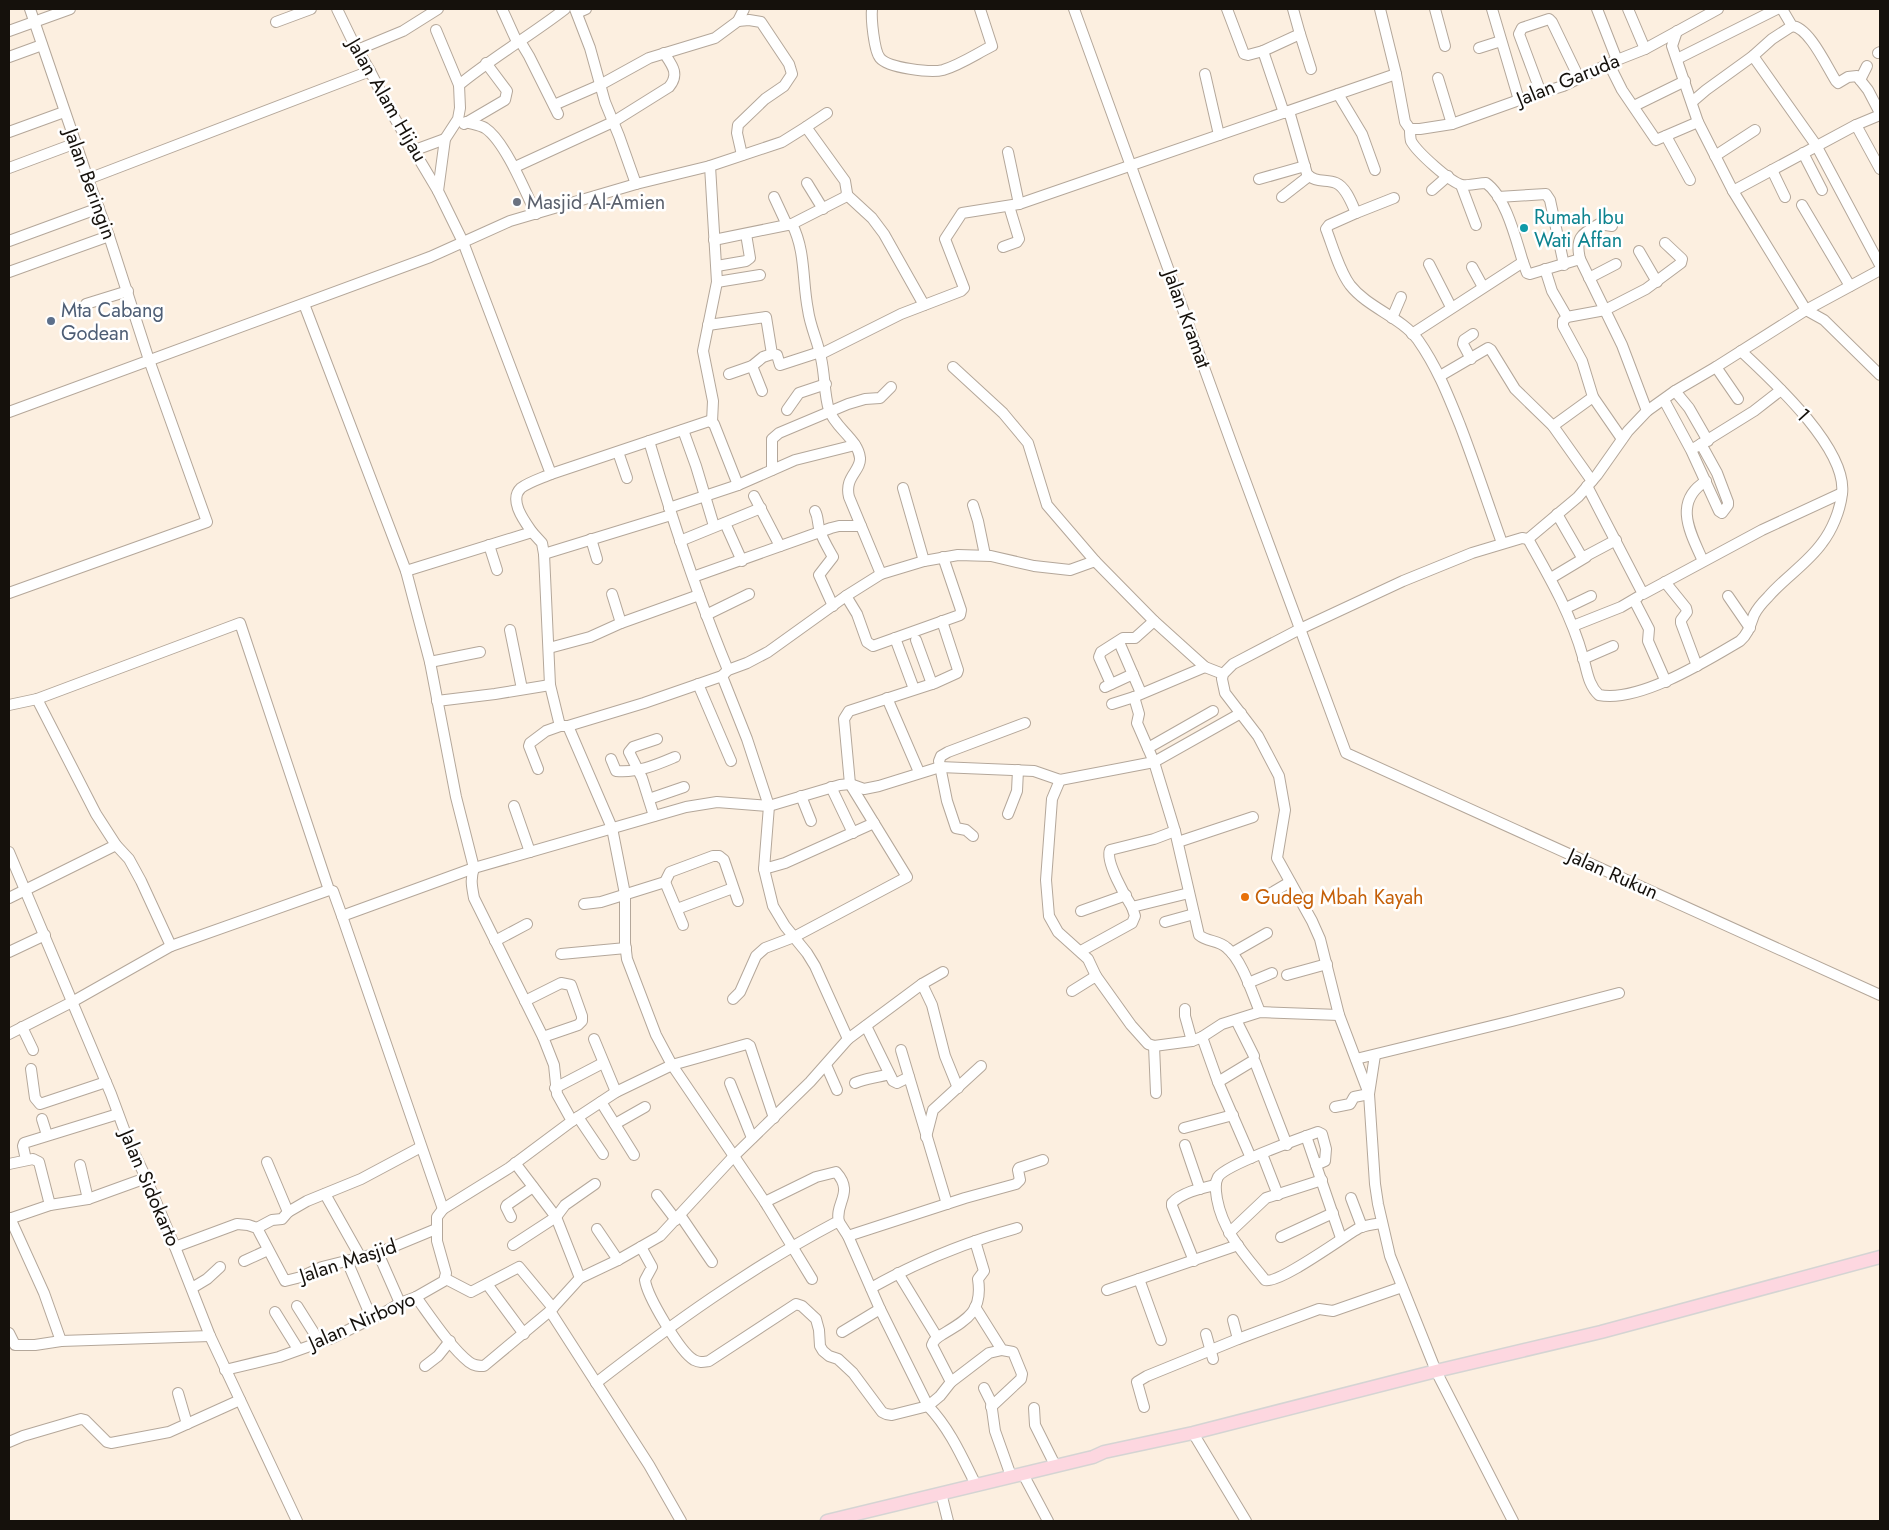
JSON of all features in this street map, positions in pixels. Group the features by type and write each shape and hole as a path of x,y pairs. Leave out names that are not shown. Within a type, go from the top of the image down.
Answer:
{"main road":[{"path":"827,1521 1601,1332 1880,1257"}],"street":[{"name":"Jalan Beringin","path":"9,593 207,522 149,360 128,291 64,112 30,9"},
{"path":"9,31 70,9"},
{"path":"276,22 311,9"},
{"name":"Jalan Alam Hijau","path":"337,9 357,50 438,191 464,242 551,474"},
{"path":"357,50 403,32 438,9"},
{"path":"502,9 518,42 556,109 649,58 715,38 738,21 744,9"},
{"path":"459,85 486,63 565,9"},
{"path":"872,9 876,50 879,57 893,65 924,71 942,70 992,46 980,9"},
{"name":"Jalan Kramat","path":"1074,9 1346,753"},
{"path":"1227,9 1244,54 1248,55 1263,51 1300,34"},
{"path":"1293,9 1310,69"},
{"path":"1380,9 1396,74 1405,122 1410,129 1411,140 1416,149 1425,158 1461,185 1476,225"},
{"path":"1435,9 1445,46"},
{"path":"1492,9 1519,100"},
{"path":"1597,9 1622,90 1656,140 1698,122"},
{"path":"1628,9 1646,49"},
{"name":"Jalan Garuda","path":"1410,129 1452,124 1563,86 1613,62 1646,49 1677,31 1699,13 1718,9"},
{"path":"1677,60 1778,9"},
{"path":"1782,9 1792,26"},
{"path":"580,10 600,85 636,184"},
{"path":"1541,93 1519,34 1522,28 1549,19 1579,78"},
{"path":"738,21 760,22 789,64 792,74 784,86 765,99 738,125 737,133 742,155"},
{"path":"1692,102 1753,56 1772,39 1792,26 1797,26 1806,34 1836,82 1838,83 1854,75 1857,76 1868,90 1880,114 1733,191"},
{"path":"436,30 459,85 460,108 458,119 448,135 438,191"},
{"path":"1677,31 1672,46 1698,122 1733,191 1806,310 1824,320 1880,375"},
{"path":"1479,48 1501,41"},
{"path":"1659,42 1672,46"},
{"path":"9,57 42,45"},
{"path":"1263,51 1307,171 1318,180 1337,184 1344,191 1356,213"},
{"path":"515,167 613,122 669,87 676,76 664,53"},
{"path":"1753,56 1816,146 1880,265"},
{"path":"415,150 448,135 466,122 505,100 507,91 486,63"},
{"path":"1860,80 1867,66"},
{"path":"88,179 370,71"},
{"path":"1204,74 1219,135"},
{"path":"729,374 752,366 763,357 772,354 777,355 780,365 820,353 924,305 958,293 964,288 945,239 962,213 1014,205 1396,74"},
{"path":"1438,78 1452,124"},
{"path":"1634,106 1685,81"},
{"path":"1338,94 1362,134 1375,170"},
{"path":"9,132 64,112"},
{"path":"9,412 430,257 510,221 636,184 710,166 782,142 827,113"},
{"path":"466,122 484,128 492,135 515,167 536,214"},
{"path":"1856,125 1880,169"},
{"path":"806,128 845,181 847,195 872,218 884,234 924,305"},
{"path":"1715,156 1754,130"},
{"path":"1666,136 1690,180"},
{"path":"9,168 76,143"},
{"path":"1003,247 1017,242 1019,238 1008,152"},
{"path":"1803,153 1822,190"},
{"path":"710,166 718,282 703,351 713,401 712,422 738,485"},
{"path":"1772,170 1785,197"},
{"path":"1259,179 1307,171"},
{"path":"1282,197 1307,171"},
{"path":"1432,190 1448,176"},
{"path":"807,183 823,208"},
{"path":"1461,185 1486,183 1491,186 1502,203 1527,273 1530,274 1580,259"},
{"path":"1498,197 1546,194 1550,200 1564,264"},
{"path":"714,240 790,225 847,195"},
{"path":"774,198 801,248 808,312 820,353 829,411 837,425 855,445 860,458 848,482 847,490 881,574"},
{"path":"1394,198 1329,225 1326,229 1350,285 1360,295 1417,338 1440,376 1502,543"},
{"path":"1802,205 1850,286"},
{"path":"9,241 98,208"},
{"path":"1612,226 1599,224 1580,237 1577,245 1580,259 1622,345 1647,411"},
{"path":"717,266 746,261 750,258 746,234"},
{"path":"9,272 109,236"},
{"path":"1622,439 1594,397 1582,361 1563,326 1563,320 1567,317 1605,310 1658,282 1681,263 1682,259 1665,243"},
{"path":"1639,252 1658,282"},
{"path":"1412,334 1523,262"},
{"path":"1429,264 1451,307"},
{"path":"1589,278 1616,264"},
{"path":"1472,268 1483,288"},
{"path":"1545,270 1552,291 1567,317"},
{"path":"1528,539 1589,484 1622,439 1647,411 1675,390 1716,367 1806,310 1880,270"},
{"path":"718,282 760,275"},
{"path":"86,304 128,291"},
{"path":"1392,318 1402,297"},
{"path":"304,304 406,571 430,662 456,797 474,868 471,876 474,898 543,1038 554,1065 555,1088 561,1104 603,1154"},
{"path":"708,325 766,317 772,354"},
{"path":"1472,359 1462,344 1464,340 1473,334"},
{"path":"1440,376 1488,348 1492,350 1516,389 1553,426 1589,484 1616,540 1649,629 1648,641 1666,682"},
{"name":"1","path":"1741,351 1817,431 1827,446 1840,477 1842,493"},
{"path":"752,366 762,390"},
{"path":"953,367 1003,413 1028,443 1047,506 1095,561 1154,621 1205,667 1223,674"},
{"path":"1716,367 1738,399"},
{"path":"786,410 799,393 826,384"},
{"path":"772,470 772,440 779,433 829,411 865,399 880,398 891,387"},
{"path":"1664,400 1691,450 1719,511 1722,513 1728,502 1717,473 1689,408 1675,390"},
{"path":"1691,450 1754,411 1780,390"},
{"path":"1553,426 1594,397"},
{"path":"712,422 708,421 551,474 521,488 517,494 516,501 521,515 542,543 550,685 564,726 612,828 625,894 627,959 634,980 656,1035 672,1065 765,1202 812,1279"},
{"path":"682,430 706,496 714,526"},
{"path":"649,441 670,511 769,806 764,869 773,906 785,926 815,966 848,1039"},
{"path":"544,554 670,511 738,485 795,460 855,445"},
{"path":"618,452 627,478"},
{"path":"1703,561 1689,528 1686,513 1692,494 1697,487 1706,481"},
{"path":"903,488 924,561"},
{"path":"1528,539 1566,608 1593,687 1600,694 1631,693 1666,682 1690,671 1746,636 1755,615 1767,597 1822,543 1836,516 1842,493"},
{"path":"1573,626 1594,619 1762,530 1842,493"},
{"path":"754,496 780,546"},
{"path":"973,505 985,555"},
{"path":"680,541 761,508"},
{"path":"815,511 819,520 820,532 833,557 819,575 832,606"},
{"path":"1557,514 1580,554 1586,557"},
{"path":"725,523 742,561"},
{"path":"693,577 839,526 861,526"},
{"path":"406,571 532,532"},
{"path":"1369,1094 1339,1015 1320,939 1277,858 1285,810 1279,776 1262,742 1225,692 1222,679 1223,674 1233,664 1300,630 1404,582 1472,553 1522,538 1528,539"},
{"path":"591,539 597,559"},
{"path":"1551,578 1616,540"},
{"path":"489,545 497,570"},
{"path":"538,769 529,750 530,743 546,731 644,703 725,673 768,652 846,596 881,574 924,561 975,554 1034,566 1070,570 1095,561"},
{"path":"846,596 857,614 867,642 873,646 942,621 961,613 943,557"},
{"path":"1665,582 1686,608 1687,612 1681,623 1698,666"},
{"path":"612,594 621,623"},
{"path":"706,615 749,594"},
{"path":"549,648 590,637 621,623 699,595"},
{"path":"1566,608 1591,596"},
{"path":"1728,596 1750,628"},
{"path":"733,999 740,992 756,956 761,951 771,945 794,937 907,877 850,784 844,719 849,711 932,684 956,673 958,670 942,621"},
{"path":"1133,674 1108,686 1099,654 1125,637 1135,638 1154,621"},
{"path":"9,705 37,699 240,623 329,890 332,891 342,916 443,1210"},
{"path":"510,630 522,689"},
{"path":"895,638 914,689"},
{"path":"916,640 932,684"},
{"path":"1119,642 1133,674 1138,695 1137,723 1154,762 1176,831 1199,934 1206,939 1220,942 1232,953 1248,983 1260,1012"},
{"path":"1583,659 1613,646"},
{"path":"430,662 480,652"},
{"path":"1112,704 1205,667"},
{"path":"698,684 731,761"},
{"path":"437,701 550,685"},
{"path":"886,698 919,772"},
{"path":"37,699 96,814 116,846 129,859 141,881 171,946"},
{"path":"1148,748 1213,711"},
{"path":"342,916 474,868 702,803 717,802 769,806 831,787 850,784 864,789 880,786 900,781 919,772 940,767 1034,771 1060,780 1154,762 1241,713"},
{"path":"973,836 966,830 956,828 946,802 939,762 941,756 1025,723"},
{"path":"654,816 630,750 657,739"},
{"name":"Jalan Rukun","path":"1346,753 1880,995"},
{"path":"611,759 616,771 638,770 676,757"},
{"path":"1008,814 1017,792 1018,770"},
{"path":"1060,780 1052,799 1046,880 1048,916 1058,932 1088,959 1106,992 1148,1044 1154,1046 1192,1041 1222,1024 1260,1012 1339,1015"},
{"path":"649,799 684,787"},
{"path":"831,787 853,833"},
{"path":"801,796 811,821"},
{"path":"514,806 530,852"},
{"path":"1178,842 1253,817"},
{"path":"764,869 785,863 874,823"},
{"path":"1080,950 1132,922 1135,916 1109,858 1110,850 1154,839 1176,831"},
{"path":"9,898 116,846"},
{"name":"Jalan Sidokarto","path":"9,852 106,1082 128,1140 175,1247 210,1336 297,1521"},
{"path":"584,904 601,902 665,882 670,872 713,856 719,856 724,860 738,901"},
{"path":"665,882 683,925"},
{"path":"1268,895 1290,882"},
{"path":"676,909 733,888"},
{"path":"9,1034 72,1002 171,946 329,890"},
{"path":"1132,907 1189,893"},
{"path":"1081,911 1126,895"},
{"path":"1165,922 1194,914"},
{"path":"495,941 527,924"},
{"path":"1232,953 1268,933"},
{"path":"9,952 45,936"},
{"path":"561,954 626,948"},
{"path":"1287,975 1327,964"},
{"path":"416,1297 439,1329 470,1362 477,1366 484,1366 552,1310 580,1278 618,1260 660,1236 734,1156 826,1065 848,1039 922,984 943,972"},
{"path":"1248,983 1272,973"},
{"path":"1072,991 1096,976"},
{"path":"525,1001 561,983 571,985 582,1021 578,1025 543,1038"},
{"path":"922,984 932,1005 945,1056 958,1088"},
{"path":"1356,1059 1619,993"},
{"path":"1185,1009 1192,1041"},
{"path":"1236,1020 1254,1056"},
{"path":"866,1026 893,1082 897,1083 909,1078"},
{"path":"22,1027 33,1050"},
{"path":"1202,1037 1218,1082 1252,1158"},
{"path":"594,1040 616,1092"},
{"path":"681,1521 649,1465 552,1310 516,1268 470,1292 446,1279 436,1229 437,1217 443,1210 515,1163 616,1092 672,1065 749,1045 774,1118"},
{"path":"1154,1046 1156,1093"},
{"path":"901,1050 946,1204"},
{"path":"1375,1055 1369,1094 1375,1184 1390,1256 1436,1371 1513,1521"},
{"path":"1218,1082 1251,1062 1255,1062 1286,1145"},
{"path":"555,1088 603,1063"},
{"path":"826,1065 836,1090"},
{"path":"926,1138 933,1110 938,1103 958,1088 981,1066"},
{"path":"31,1069 35,1098 40,1104 106,1082"},
{"path":"855,1083 888,1074"},
{"path":"730,1083 752,1138"},
{"path":"1334,1107 1350,1104 1354,1097 1369,1094"},
{"path":"601,1102 634,1155"},
{"path":"615,1124 645,1107"},
{"path":"26,1160 24,1142 118,1114"},
{"path":"1184,1128 1233,1115"},
{"path":"42,1119 47,1135"},
{"path":"1316,1165 1325,1161 1326,1156 1322,1134 1318,1132 1252,1158 1222,1172 1218,1178 1215,1185 1218,1207 1229,1233 1265,1280 1269,1281 1302,1265 1341,1238 1362,1227 1382,1223"},
{"path":"1306,1136 1341,1238"},
{"path":"1185,1145 1200,1189"},
{"path":"175,1247 237,1224 256,1228 272,1220 282,1219 288,1212 361,1179 421,1147"},
{"path":"1262,1154 1278,1195"},
{"path":"9,1164 33,1159 39,1162 50,1205"},
{"path":"848,1236 946,1204 1016,1184 1020,1180 1019,1168 1043,1160"},
{"path":"267,1162 288,1212"},
{"path":"515,1163 556,1217 580,1278"},
{"path":"80,1165 88,1199"},
{"path":"765,1202 816,1177 836,1172 844,1186 844,1197 837,1211 839,1222 848,1236 880,1309 928,1406 940,1419 955,1443 976,1484"},
{"path":"62,1342 44,1293 9,1218 50,1205 88,1199 146,1178"},
{"path":"1229,1233 1261,1202 1322,1180"},
{"path":"513,1246 556,1217 565,1204 595,1184"},
{"path":"1194,1261 1172,1202 1200,1189 1215,1185"},
{"path":"511,1218 506,1207 507,1204 533,1187"},
{"path":"325,1194 361,1258"},
{"path":"656,1195 678,1218 712,1262"},
{"path":"1351,1198 1362,1227"},
{"path":"1281,1237 1333,1213"},
{"path":"596,1383 668,1327 791,1246 839,1222"},
{"name":"Jalan Masjid","path":"256,1228 285,1281 322,1268 378,1253 436,1229"},
{"path":"597,1228 618,1260"},
{"path":"871,1288 898,1273 975,1241 1017,1228"},
{"path":"951,1382 932,1344 937,1337 969,1316 975,1307 980,1294 978,1279 984,1270 975,1241"},
{"path":"1107,1290 1238,1245"},
{"path":"641,1247 652,1267 645,1280 649,1295 668,1327 692,1359 701,1362 709,1360 796,1304 802,1306 816,1319 820,1346 823,1351 829,1356 838,1359 853,1373 882,1412 892,1415 928,1406 940,1396 951,1382 990,1353 1002,1350 1013,1352 1022,1377 991,1407"},
{"path":"244,1261 268,1250"},
{"path":"378,1253 400,1303"},
{"path":"347,1261 372,1319"},
{"path":"192,1288 207,1279 220,1267"},
{"path":"898,1273 937,1337"},
{"name":"Jalan Nirboyo","path":"225,1370 279,1357 319,1341 332,1338 400,1303 416,1297 444,1282 446,1279"},
{"path":"1139,1279 1161,1340"},
{"path":"487,1284 524,1334"},
{"path":"1144,1407 1137,1386 1138,1381 1211,1355 1238,1339 1319,1309 1333,1311 1402,1287"},
{"path":"297,1306 319,1341"},
{"path":"975,1307 1002,1350"},
{"path":"842,1332 880,1309"},
{"path":"275,1312 298,1349"},
{"path":"1233,1320 1238,1339"},
{"path":"9,1333 15,1346 62,1342 210,1336"},
{"path":"1206,1334 1211,1355"},
{"path":"425,1366 438,1356 450,1341"},
{"path":"984,1388 990,1398 995,1432 1017,1475 1048,1521"},
{"path":"178,1392 187,1424"},
{"path":"9,1442 78,1420 86,1420 107,1442 111,1443 169,1432 240,1400"},
{"path":"1034,1408 1035,1425 1055,1465"},
{"path":"1193,1433 1246,1521"},
{"path":"941,1493 948,1521"}],"place":[{"name":"Masjid Al-Amien","path":"517,202"},
{"name":"Rumah Ibu Wati Affan","path":"1524,228"},
{"name":"Mta Cabang Godean","path":"51,321"},
{"name":"Gudeg Mbah Kayah","path":"1245,897"}]}
